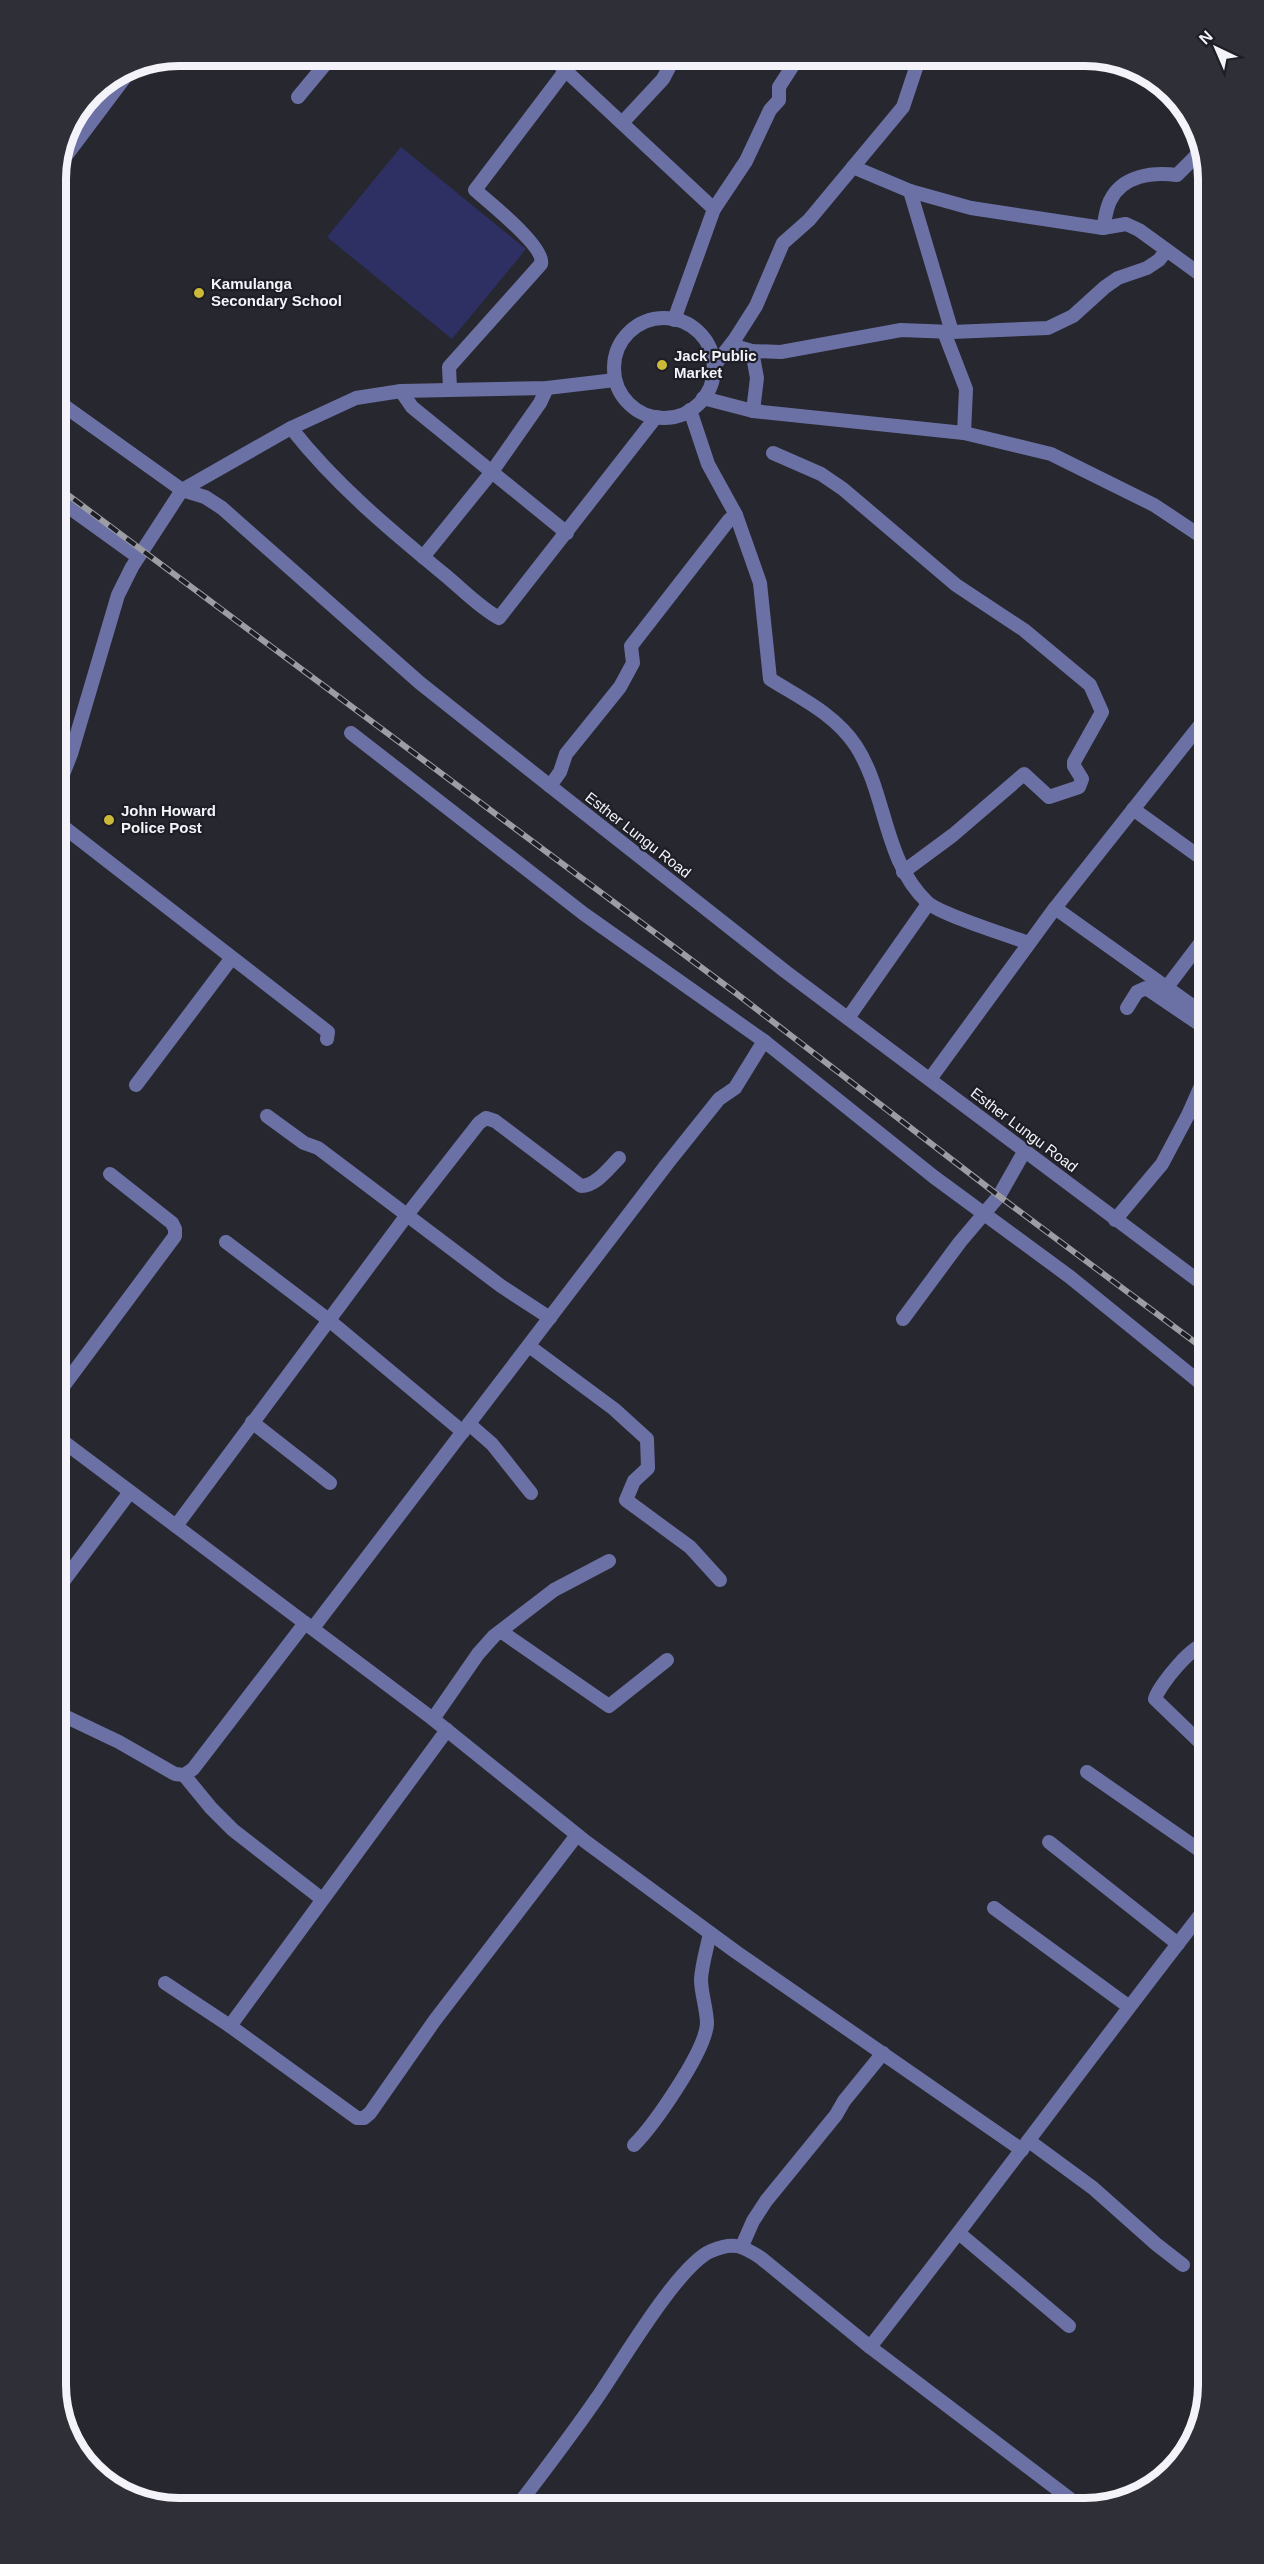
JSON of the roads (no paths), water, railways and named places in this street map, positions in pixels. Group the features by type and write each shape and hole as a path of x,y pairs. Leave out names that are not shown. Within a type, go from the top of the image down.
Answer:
{"street":[{"path":"298,97 319,66"},
{"path":"561,66 714,209"},
{"path":"622,123 663,79 670,66"},
{"path":"674,320 714,209 746,161 770,110 779,100 779,87 793,66"},
{"path":"714,366 731,345 756,306 783,243 809,220 903,107 917,66"},
{"path":"450,388 449,367 543,259 540,252 475,190 566,70"},
{"path":"70,152 122,82"},
{"path":"1103,228 1111,199 1126,182 1154,173 1177,176 1196,156"},
{"path":"853,167 910,191 971,208 1103,228 1126,224 1139,230 1166,251 1198,269"},
{"path":"910,191 948,332 966,389 964,433"},
{"path":"731,345 752,351 781,352 901,330 948,332 1034,329 1060,323 1073,316 1105,287 1118,278 1147,268 1166,251"},
{"path":"651,320 674,320 691,326 701,334 712,352 714,366 709,388 703,398 690,410 674,417 656,417 634,409 626,401 615,380 617,352 627,335 642,323 651,320"},
{"path":"752,351 757,378 753,411"},
{"path":"66,766 118,595 138,557 182,490 291,428 356,398 401,391 450,388 547,388 615,380"},
{"path":"423,557 491,473 540,403 547,388"},
{"path":"401,391 412,407 567,533"},
{"path":"703,398 753,411 964,433 1003,440 1051,453 1154,505 1198,534"},
{"name":"Esther Lungu Road","path":"66,407 182,490 205,497 222,508 420,683 550,786 786,972 1198,1280"},
{"path":"690,410 708,464 736,515 760,583 770,679 817,707 855,744 867,765 903,872 928,904 1029,943"},
{"path":"291,428 317,461 423,557 499,618 656,417"},
{"path":"773,453 821,474 843,489 956,585 1024,630 1090,685 1102,712 1074,762 1082,779 1079,787 1049,797 1024,774 953,835 903,872"},
{"path":"66,505 138,557"},
{"path":"550,786 560,772 566,753 620,687 633,663 632,646 729,520 736,515"},
{"path":"930,1079 1055,908 1198,729"},
{"path":"351,733 584,914 764,1041 985,1215 1070,1277 1198,1380"},
{"path":"1133,809 1198,855"},
{"path":"66,828 328,1032 327,1039"},
{"path":"848,1018 928,904"},
{"path":"1055,908 1198,1009"},
{"path":"1167,987 1198,947"},
{"path":"136,1085 231,958"},
{"path":"1127,1008 1137,992 1146,988 1198,1023"},
{"path":"66,1717 119,1742 175,1774 184,1775 193,1769 466,1428 719,1099 735,1088 764,1041"},
{"path":"1115,1220 1162,1164 1198,1094"},
{"path":"267,1116 304,1143 318,1148 501,1286 550,1318"},
{"path":"176,1526 407,1215 479,1123 486,1118 495,1120 581,1186 588,1186 594,1182 619,1158"},
{"path":"903,1319 960,1242 999,1196 1024,1152"},
{"path":"66,1383 175,1236 172,1223 110,1174"},
{"path":"226,1242 500,1452 531,1493"},
{"path":"529,1346 614,1410 647,1439 648,1468 634,1481 626,1500 690,1547 720,1581"},
{"path":"252,1422 330,1483"},
{"path":"66,1444 433,1719 577,1835 710,1933 884,2053 1093,2188 1155,2244 1184,2265"},
{"path":"66,1578 130,1492"},
{"path":"433,1719 478,1654 502,1632 554,1590 609,1561"},
{"path":"502,1632 609,1706 667,1660"},
{"path":"1198,1645 1162,1684 1155,1699 1198,1740"},
{"path":"230,2026 447,1730"},
{"path":"1087,1772 1198,1848"},
{"path":"184,1775 233,1830 322,1899"},
{"path":"165,1983 230,2026 357,2118 364,2118 370,2113 488,1949 577,1835"},
{"path":"1049,1842 1178,1944"},
{"path":"994,1908 1128,2006"},
{"path":"870,2347 960,2234 1128,2006 1198,1919"},
{"path":"633,2145 681,2081 707,2026 701,1979 710,1933"},
{"path":"742,2246 753,2221 766,2201 884,2053"},
{"path":"960,2234 1069,2326"},
{"path":"523,2498 597,2399 678,2280 694,2262 710,2251 728,2246 742,2246 762,2258 870,2347 1069,2498"}],"railway":[{"path":"66,493 737,994 999,1196 1198,1345"}],"place":[{"name":"Kamulanga Secondary School","path":"199,293"},
{"name":"Jack Public Market","path":"662,365"},
{"name":"John Howard Police Post","path":"109,820"}]}
